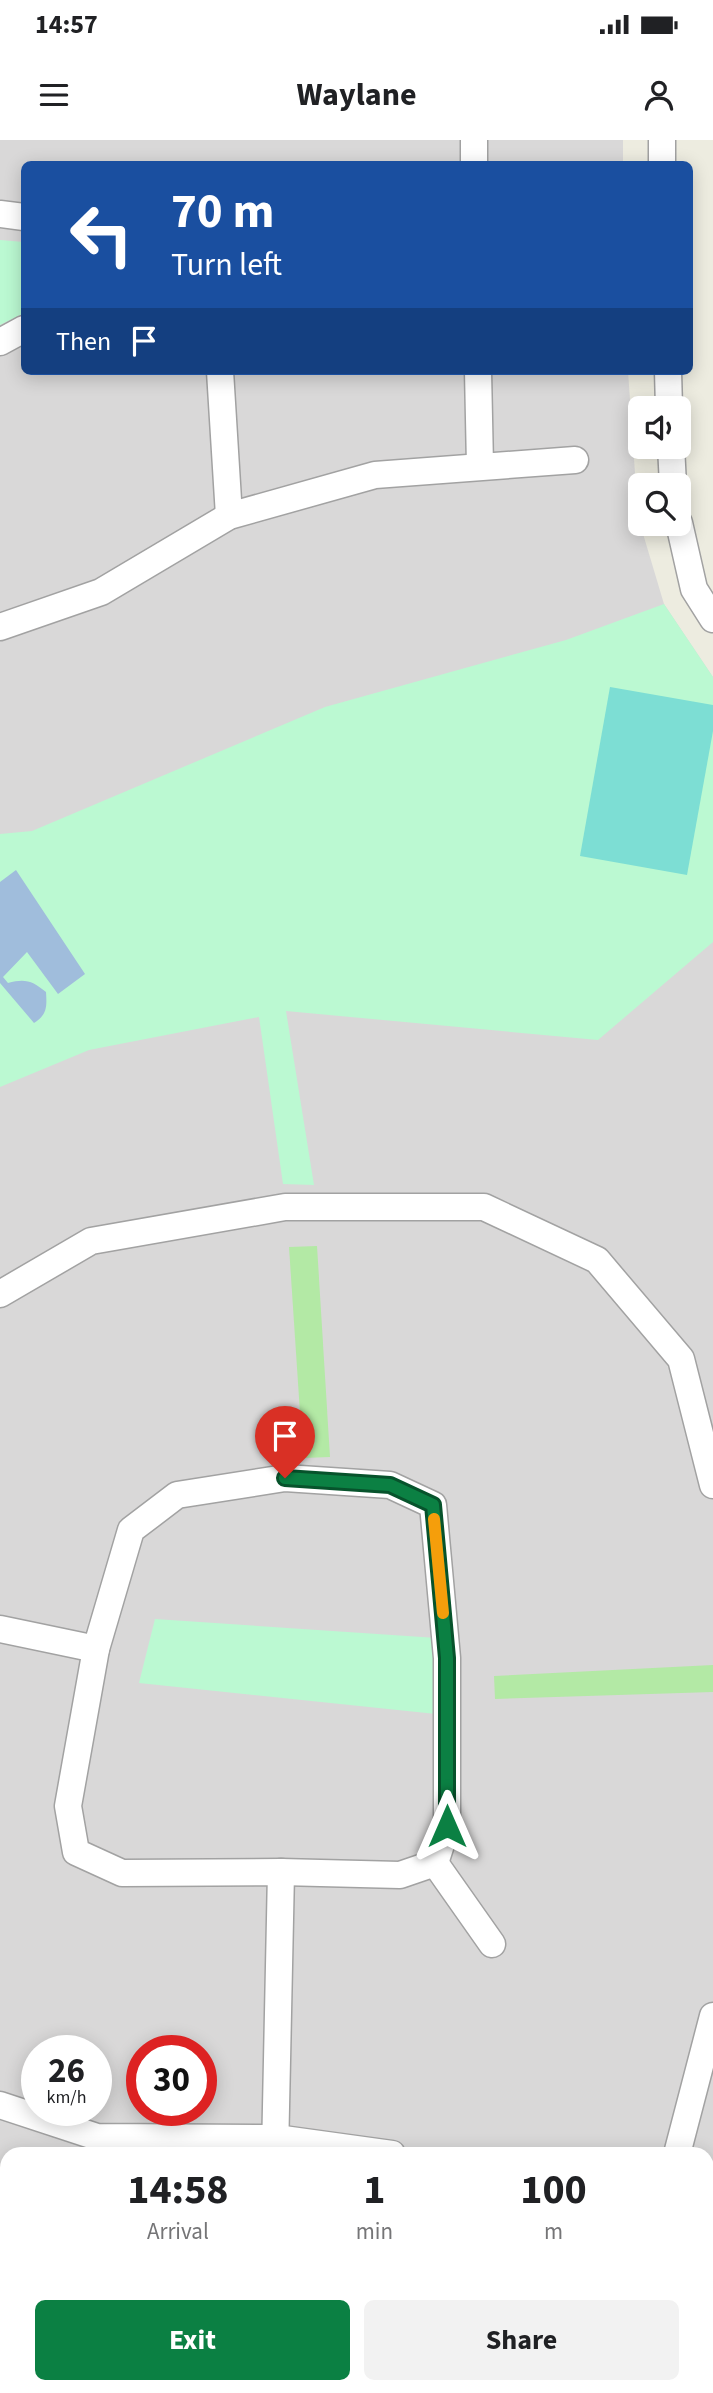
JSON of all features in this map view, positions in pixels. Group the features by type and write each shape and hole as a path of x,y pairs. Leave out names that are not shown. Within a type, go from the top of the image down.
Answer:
{"street":[{"path":"474,140 474,161"},
{"path":"662,140 662,161"},
{"path":"0,214 21,217"},
{"path":"0,342 21,330"},
{"path":"220,375 229,516"},
{"path":"478,375 480,466"},
{"path":"668,375 669,396"},
{"path":"0,627 101,592 229,516 375,475 575,460"},
{"path":"682,536 694,589 713,619"},
{"path":"0,1294 91,1241 285,1207 484,1207 597,1260 681,1359 713,1485"},
{"path":"285,1478 390,1485 433,1505 447,1658 447,1826 435,1863 400,1875 281,1872 122,1874 76,1852 68,1807 96,1649 131,1530 177,1495 285,1478"},
{"path":"0,1629 96,1649"},
{"path":"435,1863 492,1944"},
{"path":"0,2105 97,2137 275,2146 281,1872"},
{"path":"679,2147 713,2016"}],"shaded area":[{"path":"0,140 623,140 623,161 21,161 21,375 628,375 628,459 634,459 635,473 628,473 628,536 644,536 664,604 713,677 713,2147 0,2147"},
{"path":"610,687 713,705 713,731 687,875 580,856"},
{"path":"16,870 85,974 58,994 27,952 3,977 8,983 28,982 46,992 45,1010 42,1017 34,1023 0,983 0,882"}],"green space":[{"path":"0,240 21,242 21,314 0,325"},
{"path":"664,604 713,677 713,942 598,1040 286,1011 314,1185 283,1184 259,1017 89,1050 0,1087 0,834 32,831 325,707 566,640"},
{"path":"317,1246 330,1457 303,1458 289,1247"},
{"path":"155,1619 437,1638 436,1714 139,1683"},
{"path":"713,1665 713,1692 495,1699 494,1676"}],"slow traffic":[{"path":"434,1519 443,1613"}],"route":[{"path":"285,1478 390,1485 433,1505 447,1658 447,1826"}]}
